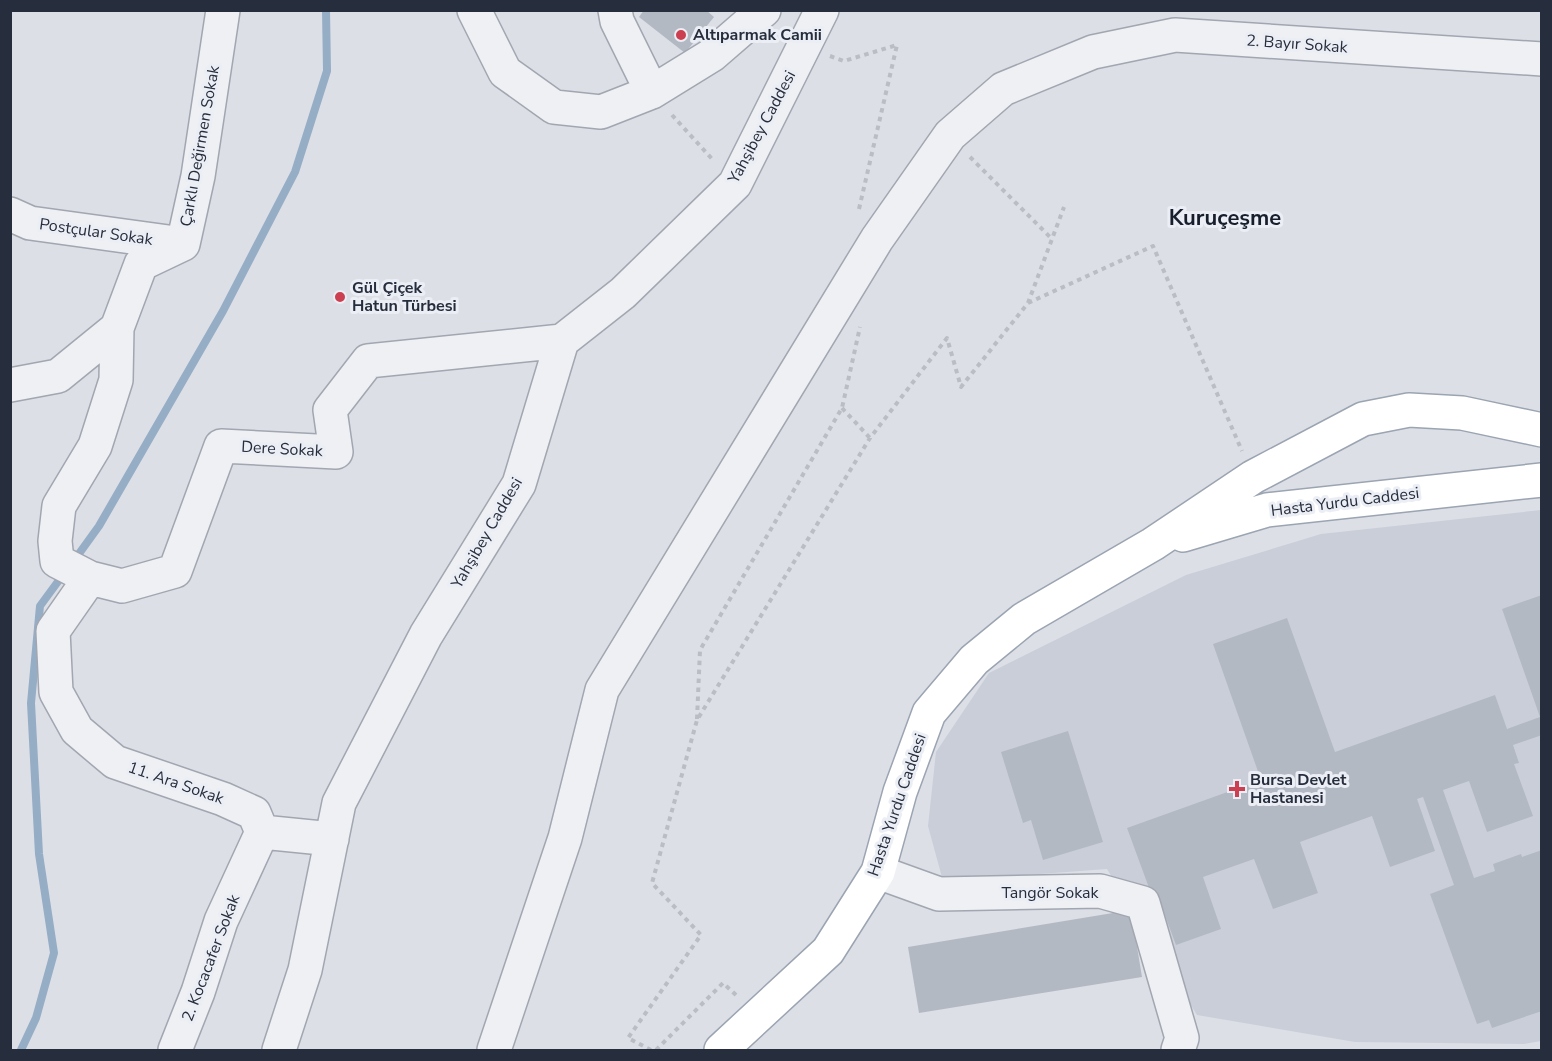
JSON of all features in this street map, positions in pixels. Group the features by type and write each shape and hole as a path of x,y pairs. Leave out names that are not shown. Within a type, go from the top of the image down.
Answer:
{"main road":[{"name":"Hasta Yurdu Caddesi","path":"722,1050 828,951 878,872 900,792 929,713 974,660 1024,618 1153,544 1253,477 1363,419 1409,410 1462,413 1542,430"},
{"name":"Hasta Yurdu Caddesi","path":"1153,544 1267,510 1542,480"}],"street":[{"name":"Çarklı Değirmen Sokak","path":"57,561 55,541 59,506 95,446 116,380 117,328 141,264 183,244 198,176 223,10"},
{"path":"474,10 505,72 554,107 601,112 652,92 712,55 764,10"},
{"path":"615,10 617,21 652,92"},
{"name":"Yahşibey Caddesi","path":"279,1050 305,970 339,803 426,635 519,483 562,341 622,293 735,184 822,10"},
{"name":"2. Bayır Sokak","path":"494,1050 565,838 602,690 877,238 950,135 1003,88 1093,52 1175,35 1542,59"},
{"name":"Postçular Sokak","path":"10,214 30,223 183,244"},
{"path":"10,385 58,376 117,328"},
{"name":"Dere Sokak","path":"57,561 90,578 122,586 175,571 221,446 336,452 330,410 368,361 562,341"},
{"name":"11. Ara Sokak","path":"90,578 53,631 56,692 77,729 115,762 223,799 254,813 262,832"},
{"path":"262,832 332,839"},
{"name":"2. Kocacafer Sokak","path":"175,1050 198,992 221,921 262,832"},
{"name":"Tangör Sokak","path":"878,872 939,894 1100,891 1143,903 1182,1038 1178,1050"}],"path":[{"path":"804,48 844,61 897,45 869,161"},
{"path":"652,92 735,184"},
{"path":"982,168 1052,240"},
{"path":"698,720 870,438 947,338 961,387 1028,303 1064,207"},
{"path":"1028,303 1154,246 1253,477"},
{"path":"651,1050 628,1038 701,935 652,883 698,720 700,650 842,408 862,320"},
{"path":"842,408 870,438"},
{"path":"656,1050 723,983 759,1015"}],"shaded area":[{"name":"Bursa Devlet Hastanesi","path":"1541,510 1541,1041 1524,1044 1355,1042 1197,1015 1107,869 943,881 928,826 936,752 989,673 1186,575 1321,534"}],"building":[{"name":"Altıparmak Camii","path":"644,10 706,10 714,17 685,53 639,17"},
{"path":"1542,595 1542,735 1513,745 1519,763 1514,764 1533,816 1487,832 1469,781 1443,790 1474,878 1495,871 1493,864 1521,854 1522,857 1542,850 1542,1011 1492,1028 1489,1020 1477,1024 1430,894 1454,885 1423,797 1417,799 1435,851 1390,867 1372,816 1300,842 1318,893 1273,909 1254,859 1203,877 1221,929 1176,945 1157,894 1152,896 1127,828 1261,780 1213,644 1287,618 1335,752 1495,695 1507,729 1540,717 1502,609"},
{"path":"1068,731 1103,842 1043,860 1031,820 1023,823 1001,752"},
{"path":"1131,910 1142,977 919,1013 908,947"}],"waterway":[{"path":"73,562 99,526 223,311 295,172 327,71 326,10"},
{"path":"21,1050 36,1018 54,953 39,854 31,703 40,606 65,572"}],"place":[{"name":"Altıparmak Camii","path":"681,35"},
{"name":"Gül Çiçek Hatun Türbesi","path":"340,297"},
{"name":"Bursa Devlet Hastanesi","path":"1237,789"}],"district":[{"name":"Kuruçeşme","path":"1225,218"}]}
